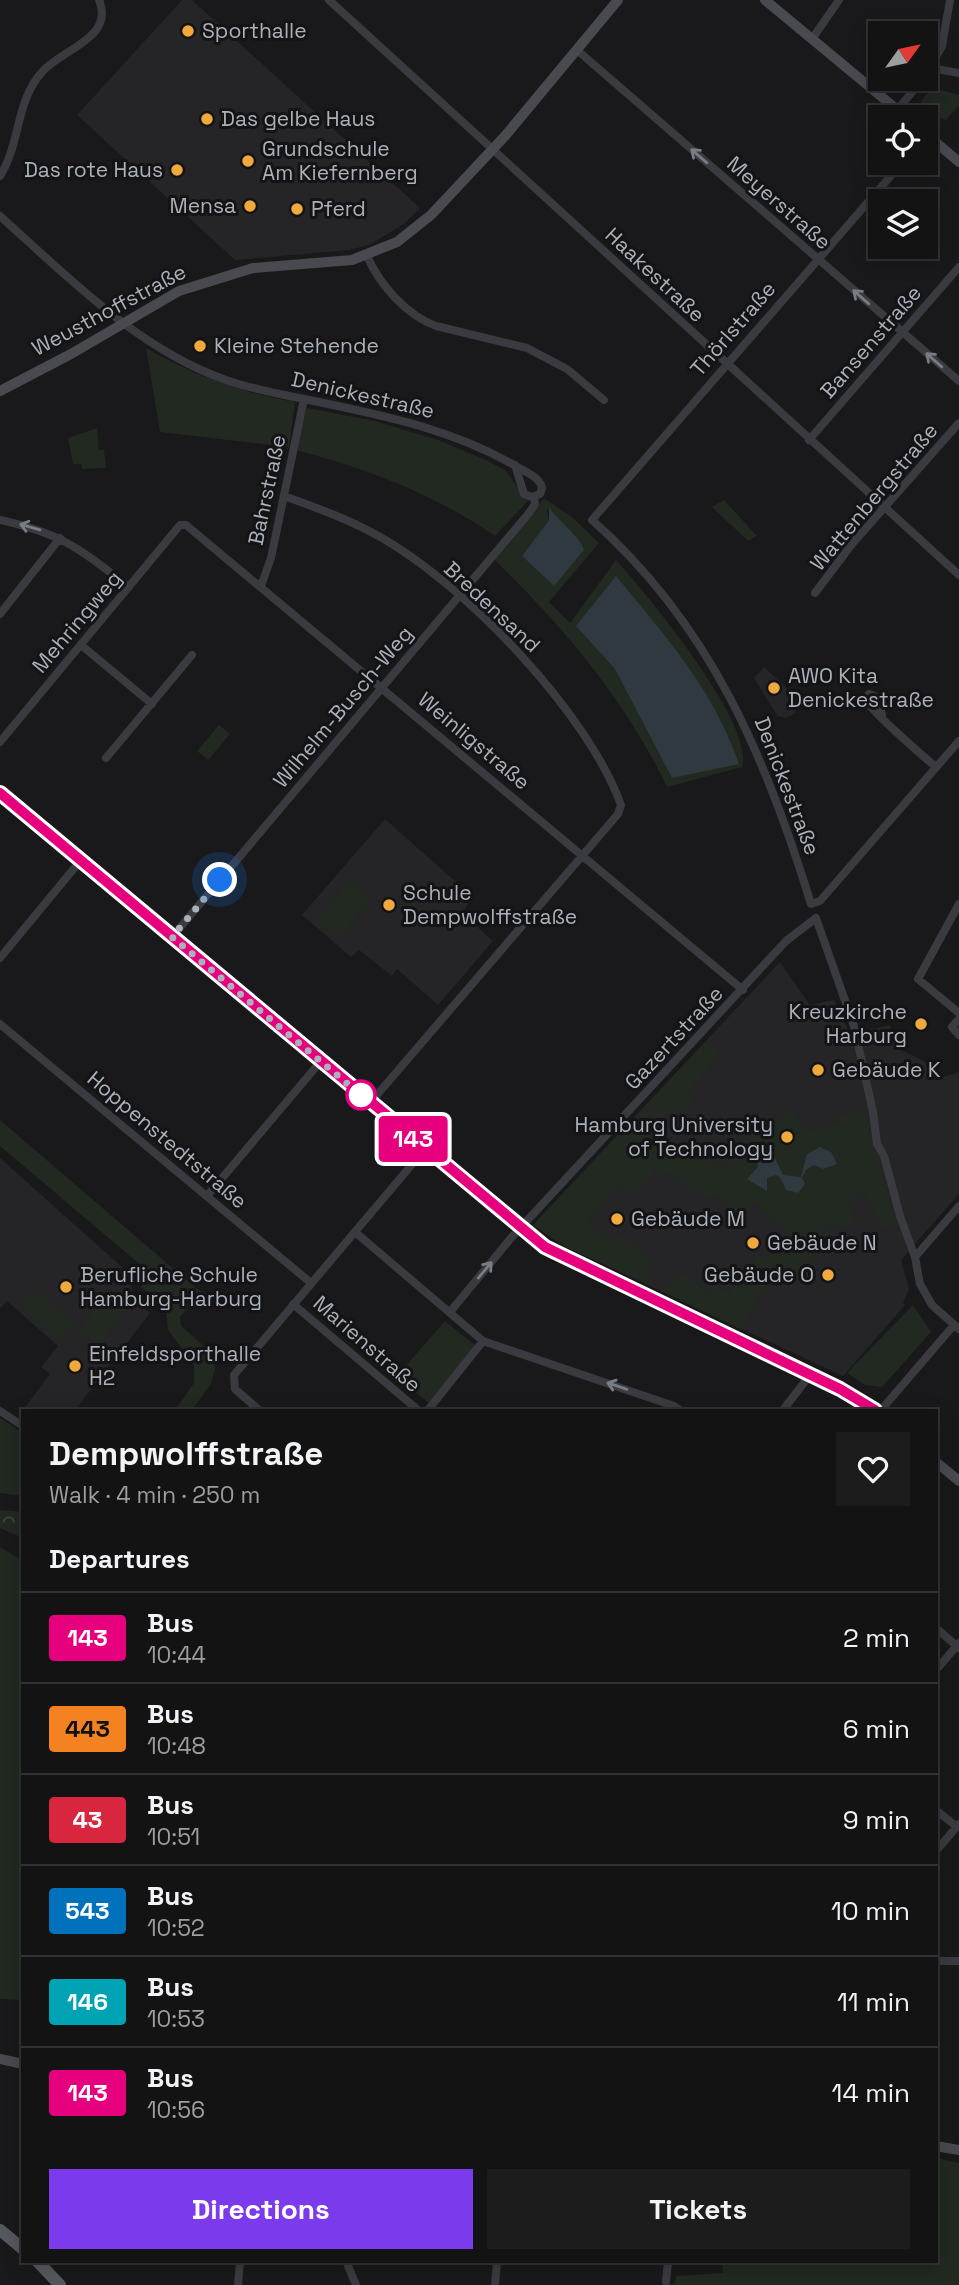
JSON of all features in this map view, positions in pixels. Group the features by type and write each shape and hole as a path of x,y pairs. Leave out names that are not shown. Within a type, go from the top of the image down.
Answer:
{"main road":[{"path":"765,0 891,105"},
{"name":"Weusthoffstraße","path":"0,391 179,291 226,274 285,264 340,262 367,256 397,242 420,225 492,150 616,1"},
{"path":"938,144 959,162"},
{"path":"0,793 522,1230 568,1260 810,1375 873,1409"},
{"path":"938,1464 959,1481"},
{"path":"0,2059 21,2064"},
{"path":"938,2146 959,2150"},
{"path":"0,2230 21,2247"},
{"path":"39,2263 60,2285"}],"street":[{"path":"0,176 12,152 30,88 51,62 98,31 103,20 99,0"},
{"name":"Haakestraße","path":"329,0 959,575"},
{"path":"812,39 839,0"},
{"path":"938,53 942,46 950,0"},
{"name":"Meyerstraße","path":"577,50 959,382"},
{"path":"938,74 959,73"},
{"name":"Thörlstraße","path":"592,520 892,175"},
{"name":"Denickestraße","path":"0,216 123,322 195,367 237,383 416,423 476,445 515,465 541,483 541,492 534,497"},
{"path":"367,256 375,273 391,293 422,319 436,326 527,348 567,369 604,400"},
{"name":"Bansenstraße","path":"809,440 959,267"},
{"name":"Bahrstraße","path":"261,586 271,558 304,399"},
{"name":"Wattenbergstraße","path":"815,593 884,507 959,423"},
{"path":"515,465 522,490 526,495 534,497"},
{"name":"Bredensand","path":"284,496 344,518 383,538 458,594 546,683 579,730 621,805 618,814 583,856"},
{"name":"Wilhelm-Busch-Weg","path":"172,937 458,594 529,513 535,504 534,497"},
{"path":"0,520 61,538 88,553 130,587"},
{"name":"Denickestraße","path":"592,520 631,556 665,595 728,690 760,761 811,904 820,901 936,767"},
{"name":"Weinligstraße","path":"180,525 189,526 743,990"},
{"name":"Mehringweg","path":"0,742 180,525"},
{"path":"0,614 61,538"},
{"path":"81,645 152,704"},
{"path":"106,758 192,655"},
{"path":"882,715 936,767 959,741"},
{"path":"370,1103 583,856"},
{"path":"0,958 81,860"},
{"path":"959,904 918,979 959,1013"},
{"name":"Gazertstraße","path":"450,1312 786,940 816,918 854,1027 873,1112 877,1144 884,1156 900,1216 915,1257"},
{"path":"959,1019 952,1027 959,1035"},
{"name":"Hoppenstedtstraße","path":"0,1024 311,1283"},
{"path":"207,1196 321,1062"},
{"path":"258,1409 234,1387 234,1375 425,1149"},
{"path":"882,1409 956,1327 924,1295 915,1268 915,1257 959,1206"},
{"path":"355,1232 483,1341 678,1409"},
{"name":"Marienstraße","path":"293,1304 417,1409"},
{"path":"429,1409 483,1341"},
{"path":"784,1409 810,1375"},
{"path":"0,1410 21,1425"},
{"path":"938,1630 958,1645 938,1668"},
{"path":"938,1811 958,1825 938,1849"},
{"path":"938,1961 959,1961"},
{"path":"238,2285 240,2263"},
{"path":"347,2263 356,2285"},
{"path":"495,2285 497,2263"},
{"path":"666,2282 668,2263"}],"shaded area":[{"name":"Grundschule Am Kiefernberg","path":"182,0 192,0 420,208 405,223 371,244 350,250 235,260 77,115"},
{"path":"549,507 578,539 584,550 554,586 522,556 549,520"},
{"path":"616,576 702,687 729,737 739,764 672,778 615,669 576,626"},
{"name":"AWO Kita Denickestraße","path":"764,667 792,693 796,713 786,718 778,716 771,706 754,678"},
{"name":"Schule Dempwolffstraße","path":"385,819 473,897 462,913 493,941 438,1005 397,969 392,976 359,950 351,957 302,915"},
{"name":"Hamburg University of Technology","path":"780,962 810,1005 834,1000 850,1034 889,1025 901,1050 924,1061 934,1080 959,1072 959,1194 901,1260 909,1289 903,1303 905,1305 843,1376 564,1246 533,1225"},
{"path":"820,1147 831,1152 837,1164 823,1169 814,1165 806,1170 802,1178 805,1184 798,1193 786,1190 780,1177 776,1175 767,1178 767,1191 747,1179 758,1167 757,1162 768,1156 775,1158 783,1175 801,1177 807,1154"},
{"name":"Berufliche Schule Hamburg-Harburg","path":"0,1158 131,1275 132,1298 150,1313 76,1409 24,1409 50,1374 41,1367 58,1346 7,1301 0,1309"}],"green space":[{"path":"938,89 959,95 959,106 946,120 938,118 938,105 921,105 922,99 930,91"},
{"path":"146,348 218,382 295,402 289,447 160,432"},
{"path":"307,408 375,421 438,440 486,460 505,470 528,501 495,536 472,521 400,484 296,450"},
{"path":"97,428 99,450 104,450 106,468 82,469 81,464 73,464 68,438"},
{"path":"544,498 572,517 599,543 549,602 570,623 616,560 672,628 716,691 742,747 742,767 667,787 632,724 591,666 545,611 494,559","holes":["550,508 559,523 575,535 554,586 522,556 549,520 547,510"]},
{"path":"724,500 757,536 748,541 712,507"},
{"path":"219,725 230,734 208,760 197,751"},
{"path":"350,880 372,899 337,939 315,921"},
{"path":"708,1039 721,1055 687,1092 694,1100 682,1115 673,1107 655,1127 679,1153 693,1162 705,1154 722,1170 744,1150 757,1123 770,1131 769,1127 782,1114 795,1110 800,1124 806,1123 808,1131 841,1123 840,1115 864,1109 897,1226 882,1229 863,1190 858,1192 859,1195 847,1202 857,1219 840,1232 829,1223 821,1232 828,1239 784,1291 772,1281 758,1297 742,1330 661,1291 683,1273 709,1295 716,1286 729,1293 759,1254 768,1261 789,1237 788,1232 754,1203 738,1218 714,1195 707,1199 698,1191 695,1193 669,1171 664,1178 655,1170 633,1196 619,1184 587,1222 612,1243 619,1234 651,1261 648,1284 564,1246 533,1225"},
{"path":"0,1120 197,1289 221,1299 216,1304 194,1300 180,1317 181,1326 213,1354 215,1369 211,1384 193,1409 176,1409 194,1383 194,1365 168,1330 166,1308 141,1287 150,1273 0,1146"},
{"path":"33,1290 74,1323 60,1341 20,1307"},
{"path":"110,1290 130,1306 97,1346 78,1330"},
{"path":"913,1305 931,1332 882,1387 865,1385 847,1373"},
{"path":"445,1321 476,1346 429,1403 396,1377"},
{"path":"0,1418 21,1432 21,1496 0,1493"},
{"path":"0,1510 21,1512 21,1537 0,1528"},
{"path":"0,1547 21,1560 21,2000 0,1999"},
{"path":"938,2158 959,2163 959,2285 667,2285 675,2283 676,2276 723,2273 722,2263 938,2263"}],"bus line":[{"name":"143","path":"0,793 545,1247 840,1389 874,1409"}],"place":[{"name":"Sporthalle","path":"188,31"},
{"name":"Das gelbe Haus","path":"207,119"},
{"name":"Grundschule Am Kiefernberg","path":"248,161"},
{"name":"Das rote Haus","path":"177,170"},
{"name":"Mensa","path":"250,206"},
{"name":"Pferd","path":"297,209"},
{"name":"Kleine Stehende","path":"200,346"},
{"name":"AWO Kita Denickestraße","path":"774,688"},
{"name":"Schule Dempwolffstraße","path":"389,905"},
{"name":"Kreuzkirche Harburg","path":"921,1024"},
{"name":"Gebäude K","path":"818,1070"},
{"name":"Hamburg University of Technology","path":"787,1137"},
{"name":"Gebäude M","path":"617,1219"},
{"name":"Gebäude N","path":"753,1243"},
{"name":"Gebäude O","path":"828,1275"},
{"name":"Berufliche Schule Hamburg-Harburg","path":"66,1287"},
{"name":"Einfeldsporthalle H2","path":"75,1366"}],"route":[{"path":"220,880 172,937 361,1095"}]}
